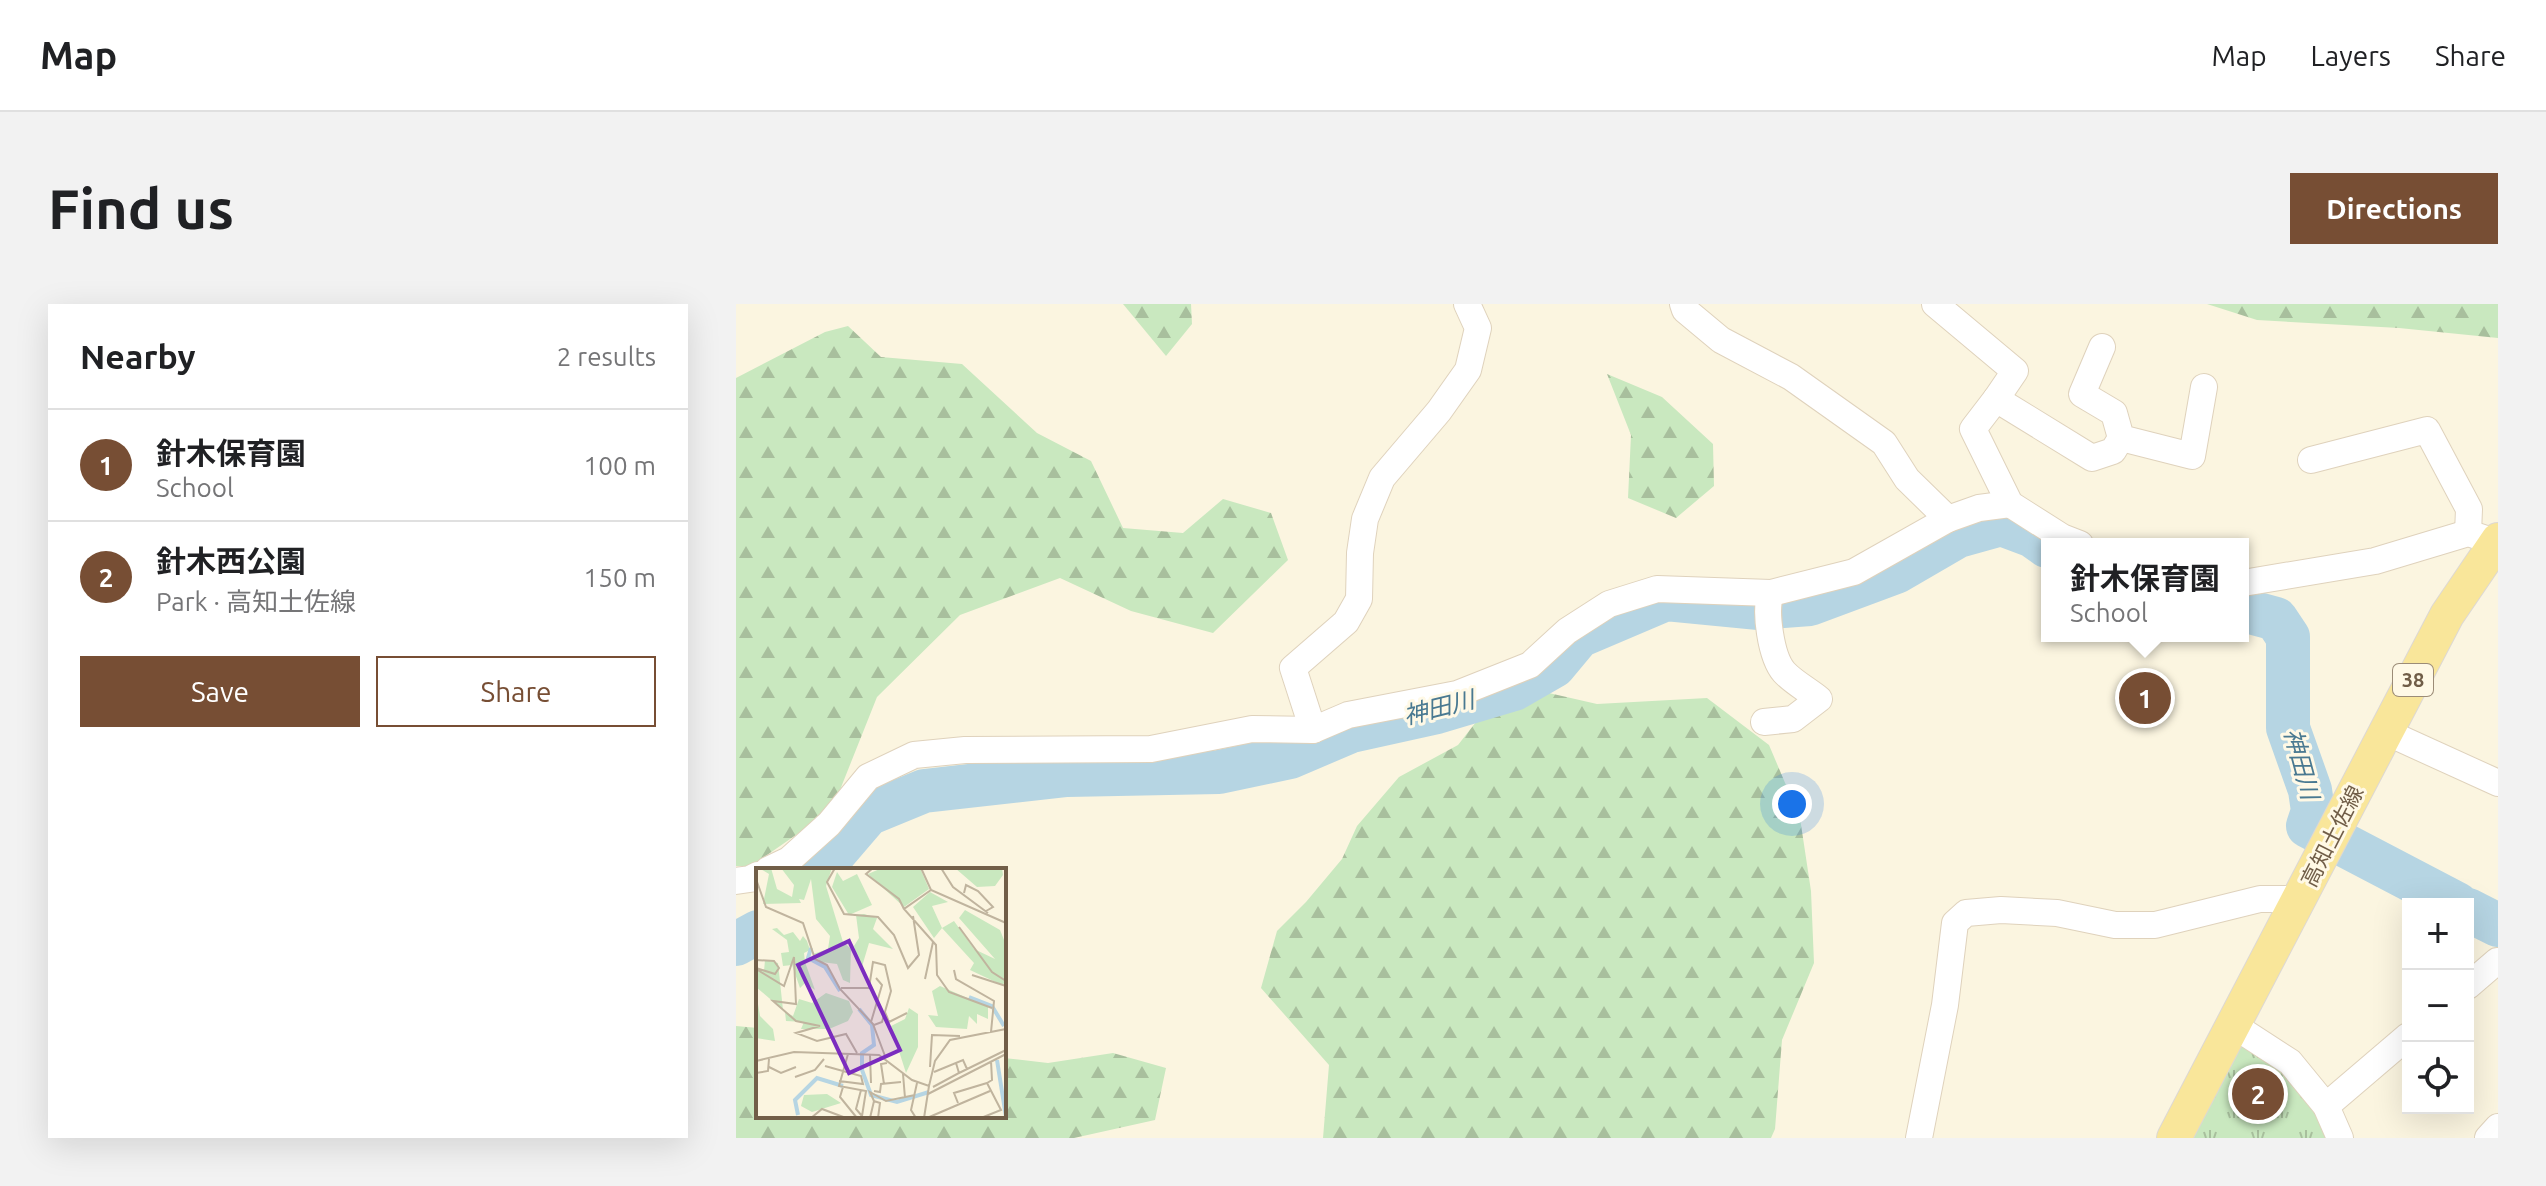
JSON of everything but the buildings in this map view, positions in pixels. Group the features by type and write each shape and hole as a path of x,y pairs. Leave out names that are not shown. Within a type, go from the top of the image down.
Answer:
{"main road":[{"name":"高知土佐線","path":"2174,1138 2487,538"}],"street":[{"path":"1313,730 1293,668 1346,622 1359,599 1360,553 1365,519 1382,478 1439,411 1468,370 1478,328 1467,304"},
{"path":"1683,304 1685,310 1721,340 1791,377 1884,443 1907,479 1948,519"},
{"path":"1935,304 2015,371 1973,429 2010,504 2065,538"},
{"path":"1996,399 2092,458 2113,451 2121,438 2114,413 2082,394 2102,347"},
{"path":"2121,438 2192,456 2204,387"},
{"path":"2249,582 2487,538 2427,430 2311,460"},
{"path":"772,868 789,860 829,824 868,777 914,755 965,750 1151,749 1252,729 1313,730 1348,715 1457,694 1530,665 1567,631 1609,604 1657,589 1771,593 1854,572 1948,519 1979,508 2010,504"},
{"path":"1764,722 1793,719 1819,699 1783,671 1772,645 1768,601 1771,593"},
{"path":"2386,732 2498,783"},
{"path":"736,881 756,876"},
{"path":"1919,1138 1945,1005 1955,923 1966,913 2001,910 2057,913 2115,925 2155,925 2260,899 2299,899"},
{"path":"2474,981 2497,961"},
{"path":"2233,1025 2290,1062 2326,1106 2340,1138"},
{"path":"2326,1106 2402,1041"},
{"path":"2488,1138 2498,1127"}],"green space":[{"path":"1123,304 1191,304 1192,324 1166,356"},
{"path":"2207,304 2498,304 2498,338 2399,328 2257,320"},
{"path":"848,326 881,357 962,364 1037,433 1091,461 1123,528 1183,533 1223,499 1271,513 1288,560 1213,633 1131,611 1060,578 960,615 877,697 832,810 751,866 736,866 736,378 825,332"},
{"path":"1607,374 1662,397 1713,444 1714,486 1676,518 1628,498 1631,435"},
{"path":"1527,688 1597,704 1707,698 1769,745 1800,818 1811,891 1814,963 1782,1040 1775,1129 1771,1138 1323,1138 1329,1065 1261,988 1277,931 1342,859 1357,826 1399,777 1458,745 1476,722"},
{"path":"736,1026 756,1028 756,1118 1006,1118 1006,1058 1048,1063 1113,1053 1166,1068 1155,1120 1074,1138 736,1138"},
{"path":"2238,1041 2286,1068 2319,1119 2327,1138 2191,1138"}],"waterway":[{"name":"神田川","path":"822,868 868,814 924,791 1067,775 1219,772 1290,757 1351,731 1437,712 1514,689 1554,666 1579,636 1666,599 1759,608 1810,604 1896,572 1958,536 2001,524 2041,542"},
{"name":"神田川","path":"2249,612 2276,619 2288,637 2288,728 2310,790 2313,811 2308,826 2446,898"},
{"name":"神田川","path":"2474,913 2498,925"},
{"name":"神田川","path":"736,944 756,933"}],"place":[{"name":"針木保育園","path":"2145,698"},
{"name":"針木西公園","path":"2258,1094"}]}
